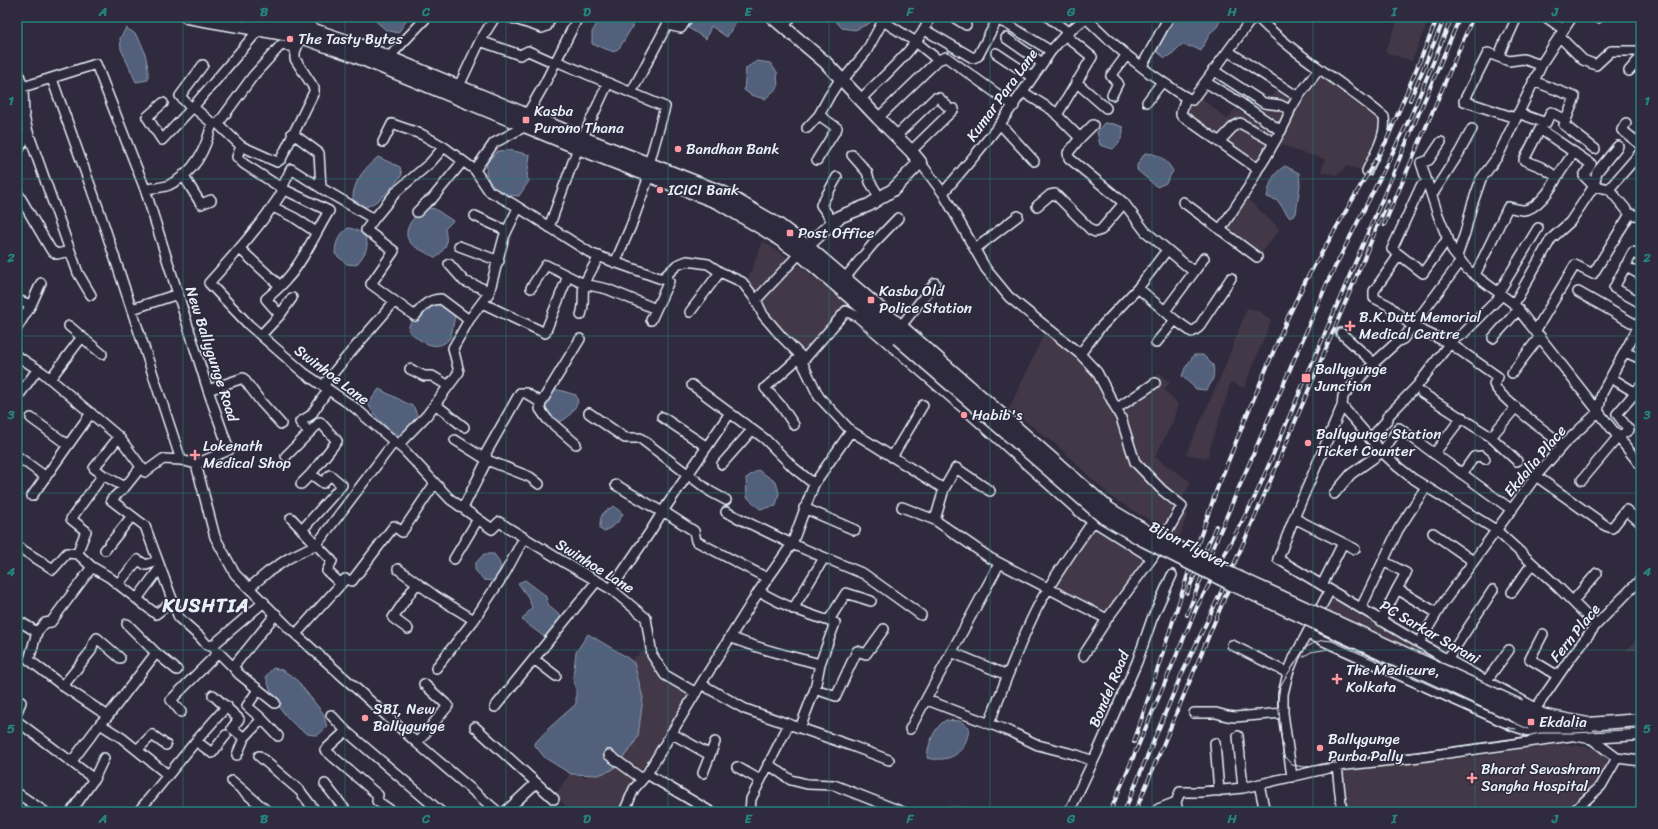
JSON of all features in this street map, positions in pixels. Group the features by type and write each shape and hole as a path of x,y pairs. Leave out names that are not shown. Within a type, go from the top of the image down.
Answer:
{"main road":[{"path":"187,17 258,30 298,42 355,56 649,170 724,193 779,226 803,250 845,278 900,331"},
{"path":"250,17 270,19 311,29 390,57 459,86 525,121"},
{"path":"772,17 825,62 920,162 894,188 869,205 839,217 803,250"},
{"name":"Bijon Flyover","path":"803,250 883,325 900,331 1109,510 1147,532 1233,575 1518,711 1533,713"},
{"path":"1533,713 1571,722 1591,724 1641,720"},
{"path":"1533,713 1557,731 1583,736 1641,734"}],"street":[{"path":"308,17 311,29"},
{"path":"390,57 427,17"},
{"path":"459,86 480,41 495,17"},
{"path":"509,17 542,28 547,26 551,17"},
{"path":"475,170 494,143 525,121 578,17"},
{"path":"631,93 667,25 682,28 688,17"},
{"path":"784,27 791,17"},
{"path":"860,99 916,42 925,30 930,17"},
{"path":"953,17 966,25"},
{"path":"1048,17 1092,57 1057,115"},
{"name":"Kumar Para Lane","path":"943,193 1014,106 1032,76 1051,51 1066,34 1086,17 1126,56 1186,97"},
{"path":"1142,66 1169,17"},
{"path":"1253,17 1193,99 1186,97 1180,113 1258,169"},
{"path":"1257,17 1319,69 1384,116 1385,122 1382,136 1367,171"},
{"path":"1499,56 1517,17"},
{"path":"1546,17 1583,60 1596,65 1611,51 1641,51 1641,57 1629,71"},
{"path":"1355,549 1294,518 1342,406 1343,396 1374,363 1397,342 1403,339 1459,258 1482,179 1498,156 1541,65 1572,17"},
{"path":"925,30 973,58 978,56 995,18 1051,51"},
{"path":"163,103 147,117 162,140 192,108 258,30 270,19"},
{"path":"807,128 819,115 830,95 842,79 866,52 884,19 938,60"},
{"path":"1006,38 1042,63"},
{"path":"480,41 520,55 528,51 665,108 649,170 631,226 616,263"},
{"path":"145,189 169,185 191,170 200,157 215,124 253,76 281,45 298,42"},
{"path":"203,65 180,96 192,108 215,124 241,146 277,162 281,159 292,133 314,92 314,88 295,59 294,52 298,42"},
{"path":"1228,50 1298,97"},
{"path":"996,53 1032,76"},
{"path":"1541,65 1523,59 1509,61 1488,53 1464,101 1546,123 1551,112 1566,120"},
{"path":"1112,95 1118,83 1111,76 1126,56"},
{"path":"878,118 938,60 946,57 1014,106"},
{"name":"New Ballygunge Road","path":"23,87 96,64 145,189 208,390 229,450 196,464"},
{"path":"17,69 23,87 24,116 23,135 17,153"},
{"path":"1220,230 1267,157 1274,142 1286,123 1290,110 1319,69"},
{"path":"1213,70 1264,103 1280,105 1290,110"},
{"path":"52,79 132,309 181,460"},
{"path":"1533,81 1575,97 1564,125 1595,149"},
{"path":"1076,82 1106,108"},
{"path":"1146,102 1162,82"},
{"path":"1205,82 1239,102 1281,131"},
{"path":"549,227 580,143 608,83"},
{"path":"1023,92 1057,115 1080,138"},
{"path":"896,136 935,98 939,98 951,107 910,150"},
{"path":"817,160 837,128 819,115"},
{"path":"1220,142 1234,126 1240,123 1274,142"},
{"path":"1626,123 1622,130 1641,146"},
{"path":"383,142 392,124 421,134 444,147 475,170 489,191 592,254 669,281 651,320"},
{"path":"1000,124 1034,161"},
{"path":"1093,126 1080,138 1068,153 1069,158 1124,203 1145,230 1166,250 1194,272"},
{"path":"1432,195 1459,153 1472,129"},
{"path":"1557,177 1541,167 1524,160 1540,130 1591,164 1584,176 1594,186 1609,189 1630,214 1641,216"},
{"path":"292,133 319,153 321,188 374,218"},
{"path":"23,135 78,273 91,295"},
{"path":"1441,142 1429,160 1421,163 1438,215 1459,258 1475,275 1517,306 1641,466"},
{"path":"241,146 237,157 244,164 282,189 329,212 301,259 287,279 266,299 280,315"},
{"path":"1493,338 1517,306 1551,239 1570,222 1594,186 1598,172 1618,146"},
{"path":"444,147 430,163 398,191 374,218 366,230 394,251 371,284 415,316 432,300 441,298 469,320"},
{"path":"1475,275 1508,207 1524,210 1533,207 1552,188 1557,177 1574,152"},
{"path":"1609,189 1641,152"},
{"path":"852,155 867,172 870,182 880,198"},
{"path":"417,212 432,199 463,161"},
{"path":"920,162 943,193 986,269 1010,297 1080,354 1097,372 1121,418 1135,462 1162,490 1182,506 1152,558 1107,619 1083,656"},
{"name":"Swinhoe Lane","path":"321,188 291,169 273,207 240,249 209,283 260,335 304,372 354,407 396,443 450,499 492,529 499,522 597,581 610,589 646,618 652,655 665,675 696,693"},
{"path":"183,175 201,204 211,200"},
{"path":"833,222 821,205 837,178"},
{"path":"1427,182 1421,186 1392,249 1423,273 1448,238"},
{"path":"17,192 51,250 57,254 70,251"},
{"path":"1037,206 1050,195 1055,194 1091,230 1095,232 1101,230 1124,203"},
{"path":"1183,202 1257,257"},
{"path":"273,207 295,218 316,232"},
{"path":"249,588 268,572 289,558 317,544 396,443 406,438 435,404 459,372 453,348 469,320 490,291 504,237 518,208"},
{"path":"1512,373 1538,333 1575,265 1593,274 1630,214"},
{"path":"475,216 507,231"},
{"path":"975,249 1018,216"},
{"path":"845,278 873,244 898,218"},
{"path":"1370,439 1388,419 1387,417 1417,386 1453,339 1463,334 1501,293 1538,228"},
{"path":"459,246 499,261"},
{"path":"240,249 280,286"},
{"path":"756,300 803,250"},
{"path":"1080,354 1099,329 1138,288 1166,250"},
{"path":"1641,257 1633,252 1614,288 1641,303"},
{"path":"1399,255 1374,291 1374,298 1388,306 1412,326 1450,344 1498,377 1494,384 1494,388 1563,445"},
{"path":"581,315 584,306 584,284 599,256"},
{"path":"1165,311 1204,258"},
{"path":"662,279 677,266 687,261 708,264 720,272 742,282 756,300 763,315 802,359 819,397 852,431 944,489"},
{"path":"449,264 464,281 490,291"},
{"path":"532,288 546,265 584,284 607,289 656,309"},
{"path":"1625,266 1641,275"},
{"path":"690,312 720,272"},
{"path":"482,303 545,333 568,276"},
{"path":"1138,288 1190,331 1196,330 1231,278"},
{"path":"900,331 935,282"},
{"path":"17,328 31,305 41,283"},
{"path":"1578,292 1640,324 1637,338 1625,352 1602,393 1598,412"},
{"path":"132,309 178,294"},
{"path":"260,335 280,315 292,298"},
{"path":"17,300 31,305"},
{"path":"309,432 300,422 310,414 344,359 394,302"},
{"path":"794,425 782,407 765,388 802,359 846,311 858,317 968,412 1083,515 1152,558"},
{"path":"1156,343 1175,320"},
{"path":"69,326 102,354"},
{"path":"1341,333 1374,363"},
{"path":"50,379 82,337"},
{"path":"576,444 543,414 540,409 541,403 580,339"},
{"path":"1625,352 1641,359"},
{"path":"17,356 50,379 119,437 145,472 163,458 181,460 196,464 215,537 235,574 296,634 417,743 498,812"},
{"path":"410,369 424,376 432,376 449,386"},
{"path":"17,398 37,370"},
{"path":"1582,480 1618,437 1629,430 1617,414 1638,390 1613,379 1614,372"},
{"path":"208,390 243,378 281,424"},
{"path":"1116,409 1155,383"},
{"path":"692,385 752,430 814,484"},
{"path":"463,508 487,460 486,453 520,393 526,393 541,403"},
{"path":"1422,393 1462,417 1491,437 1517,461"},
{"path":"435,404 464,427"},
{"path":"892,457 923,405"},
{"path":"1342,406 1382,452 1412,478 1496,530 1573,601 1596,625"},
{"path":"1491,437 1516,407"},
{"name":"Ekdalia Place","path":"1419,643 1437,613 1473,561 1536,476 1563,445 1598,412"},
{"path":"32,496 91,413"},
{"path":"589,413 626,438 640,438 711,492 726,500"},
{"path":"610,589 730,413"},
{"path":"662,417 707,447"},
{"path":"1434,454 1462,417"},
{"path":"31,418 68,445"},
{"path":"286,456 320,422 337,441 312,474 301,484"},
{"path":"1334,494 1351,474 1382,452 1399,428 1512,510"},
{"path":"722,464 752,430"},
{"path":"624,812 634,789 644,777 767,578 792,544 814,484 852,431"},
{"path":"119,437 94,468 103,475 125,487"},
{"path":"455,440 487,460 530,477 539,484"},
{"path":"17,456 46,477"},
{"path":"1462,474 1474,457 1481,456 1485,459"},
{"path":"141,467 125,487 111,500 145,526 179,618 239,674 275,703"},
{"path":"935,520 944,489 956,468 990,491"},
{"path":"302,530 342,485 330,476 323,483 312,474"},
{"path":"78,554 86,531 71,519 103,475"},
{"path":"1536,476 1606,526 1612,528 1626,510 1641,523"},
{"path":"296,634 341,584 344,578 352,581 394,526 402,532 435,483"},
{"path":"616,485 694,531 696,541 767,578"},
{"path":"1361,608 1398,530 1426,487"},
{"path":"902,507 935,520 1000,564 1107,619"},
{"path":"804,508 855,530"},
{"path":"726,512 792,544 864,574 921,615"},
{"path":"105,550 132,516"},
{"path":"291,518 332,561 327,571 341,584"},
{"name":"PC Sarkar Sarani","path":"1294,518 1278,559 1447,660 1487,680 1533,713"},
{"path":"454,559 478,519"},
{"path":"989,724 1007,675 1035,613 1048,588 1093,521"},
{"path":"1433,533 1473,561"},
{"path":"436,668 474,620 505,572 524,538"},
{"path":"1292,778 1283,694 1288,673 1308,634 1343,543"},
{"path":"17,549 18,547 53,569 67,553 78,554 92,567 118,584 156,614 172,602"},
{"path":"793,609 824,558"},
{"path":"118,584 138,560 146,565 158,564"},
{"path":"1381,621 1406,573 1383,561"},
{"path":"137,599 158,564"},
{"path":"910,729 1000,564"},
{"path":"1512,592 1532,564"},
{"path":"92,567 51,622 45,623 37,632 29,660 63,686 108,716"},
{"path":"398,569 434,596 474,620"},
{"path":"1573,601 1597,572"},
{"name":"Bondel Road","path":"1069,812 1137,662 1152,619 1172,575"},
{"name":"Fern Place","path":"1533,713 1558,676 1596,625 1641,579"},
{"path":"495,707 534,658 550,641 597,581"},
{"path":"408,629 393,618 417,583"},
{"path":"1397,589 1437,613"},
{"path":"1447,660 1492,590"},
{"path":"759,591 793,609 835,622 820,664 815,688 800,728"},
{"path":"829,620 846,593 871,602"},
{"path":"181,712 171,700 215,650 264,602"},
{"path":"233,667 276,614"},
{"path":"17,620 37,632"},
{"path":"127,624 156,653 177,670"},
{"path":"815,688 836,696 856,651 866,654 884,629"},
{"path":"1308,634 1513,726 1550,738"},
{"path":"1543,634 1530,660 1558,676"},
{"path":"730,637 769,652 820,664"},
{"path":"63,686 92,651 93,644 97,638 120,658"},
{"path":"1232,644 1288,673"},
{"path":"1487,680 1509,650"},
{"path":"951,652 1007,675"},
{"path":"72,761 156,653"},
{"path":"534,658 556,676"},
{"path":"417,743 448,706 424,684"},
{"path":"701,684 745,710 889,760"},
{"path":"258,690 247,706 278,736"},
{"path":"212,695 251,730"},
{"path":"17,699 21,702 17,712"},
{"path":"927,700 1038,745 1077,755 1093,761"},
{"path":"138,812 226,706"},
{"path":"1194,713 1216,713 1235,717 1284,713"},
{"path":"331,715 346,731 441,812"},
{"path":"239,719 232,728 244,738"},
{"path":"237,755 244,738 262,719"},
{"path":"17,720 94,778"},
{"path":"100,724 137,750 168,775"},
{"path":"751,812 751,799 788,724"},
{"path":"1583,736 1591,724"},
{"path":"475,727 554,799"},
{"path":"346,731 325,750 378,795 377,801 393,812"},
{"path":"671,733 710,755"},
{"path":"137,750 152,735 166,745"},
{"path":"196,741 212,753 226,735"},
{"path":"1238,736 1243,788"},
{"path":"1178,812 1176,802 1180,792 1219,791 1243,788 1292,778 1338,766 1496,747 1550,738 1583,736 1617,758 1641,761"},
{"path":"703,773 715,742"},
{"path":"1215,743 1219,791"},
{"path":"609,755 644,777 711,812"},
{"path":"259,756 300,791 316,812"},
{"path":"71,812 94,778 104,758"},
{"path":"1573,812 1601,786 1617,758"},
{"path":"768,764 791,780 806,784 834,785 903,812"},
{"path":"1338,766 1342,812"},
{"path":"737,767 760,780"},
{"path":"232,781 268,812"},
{"path":"505,812 536,783"},
{"path":"325,784 347,812"},
{"path":"1259,784 1265,812"},
{"path":"17,793 45,812"},
{"path":"1157,812 1158,810 1176,802"}],"shaded area":[{"path":"1399,17 1430,17 1412,61 1385,52"},
{"path":"1318,75 1383,113 1379,131 1361,170 1347,166 1337,175 1321,172 1325,159 1295,151 1282,144 1258,167 1176,108 1187,86 1227,119 1235,109 1258,122 1275,91 1295,102"},
{"path":"1242,197 1252,203 1280,229 1260,255 1256,249 1223,225"},
{"path":"763,241 801,267 847,304 804,356 762,306 747,281"},
{"path":"1247,308 1260,311 1271,321 1244,388 1231,382 1207,458 1186,454 1224,369"},
{"path":"1046,330 1095,373 1119,418 1134,464 1188,513 1179,538 1114,499 1059,447 1009,409"},
{"path":"1159,373 1170,383 1164,389 1178,404 1175,417 1155,457 1191,482 1181,501 1164,489 1136,461 1119,410"},
{"path":"1091,523 1150,559 1107,616 1050,586"},
{"path":"1338,588 1487,673 1520,694 1520,699 1324,611"},
{"path":"1641,635 1641,650 1626,651"},
{"path":"648,649 661,673 692,690 632,785 620,812 572,812 555,795 573,769 585,778 599,760 637,691 632,659"},
{"name":"Bharat Sevashram Sangha Hospital","path":"1551,745 1572,745 1593,748 1607,758 1606,770 1598,786 1569,812 1367,812 1367,810 1347,810 1341,771 1472,757"},
{"path":"956,805 977,808 975,812 944,812 945,806"}],"water":[{"path":"371,17 409,17 398,33 386,30"},
{"path":"601,17 638,17 620,47 614,52 592,44 592,32"},
{"path":"693,17 739,17 727,37 711,26 706,39 687,27"},
{"path":"830,17 875,17 870,23 855,30 842,28 834,19"},
{"path":"1168,17 1222,17 1217,27 1210,33 1201,51 1193,47 1181,45 1165,58 1151,47"},
{"path":"126,28 135,34 142,45 147,63 148,80 136,82 121,49 120,38"},
{"path":"757,61 770,63 777,72 778,87 765,99 751,95 744,90 746,68"},
{"path":"1104,123 1123,127 1121,140 1113,149 1100,145 1097,132"},
{"path":"510,150 530,155 527,177 529,181 519,196 507,195 491,186 486,173 487,161 498,151"},
{"path":"1145,153 1154,154 1162,158 1171,167 1173,171 1166,183 1157,187 1137,170 1137,165"},
{"path":"378,157 400,167 402,175 381,198 366,207 353,201 353,194 360,176"},
{"path":"1285,166 1299,173 1300,185 1296,214 1289,217 1278,201 1267,197 1274,175"},
{"path":"425,207 435,209 453,221 445,229 446,245 436,258 414,246 409,241 407,236 408,227 411,222"},
{"path":"348,228 357,230 364,236 367,243 364,254 356,265 347,264 335,254 338,239"},
{"path":"438,302 449,309 455,317 451,334 449,339 444,343 439,345 427,344 421,341 408,329 410,323 419,311"},
{"path":"1194,355 1203,355 1213,365 1213,379 1206,390 1196,389 1182,376 1185,368"},
{"path":"379,389 414,407 418,418 403,438 383,424 368,404"},
{"path":"551,390 559,390 576,395 578,402 569,416 556,423 543,408"},
{"path":"758,470 776,482 779,493 776,506 760,509 747,497 746,478"},
{"path":"614,506 623,514 617,523 604,532 600,529 601,517 606,511"},
{"path":"484,554 494,554 500,565 500,570 493,581 484,580 475,570 475,564"},
{"path":"525,580 545,595 549,606 566,621 551,639 543,636 522,620 532,607 528,597 518,583"},
{"path":"588,634 634,663 643,698 638,736 632,747 612,770 598,775 571,774 545,758 534,744 549,728 576,704 576,690 573,677 576,652"},
{"path":"273,668 282,670 295,678 323,713 327,727 318,735 306,733 292,722 280,708 268,684 266,676"},
{"path":"946,720 960,721 969,727 965,744 958,752 949,758 927,758 932,736 938,727"}],"tram line":[{"path":"1528,729 1332,641 1323,640 1305,648 1280,687 1278,700 1283,755 1292,765 1305,767 1508,740 1540,733 1575,733 1641,729"},
{"path":"1303,657 1311,652 1328,649 1503,727 1516,729"}],"railway":[{"path":"1134,742 1197,546 1217,489 1287,319 1306,280 1386,142 1438,17"},
{"path":"1410,100 1445,17"},
{"path":"1187,615 1212,550 1328,281 1410,118 1452,17"},
{"path":"1110,812 1197,607 1255,497 1460,17"},
{"path":"1384,225 1473,17"},
{"path":"1124,812 1179,680 1232,569 1258,510 1388,201"},
{"path":"1187,593 1216,526"},
{"path":"1135,812 1230,585"}],"place":[{"name":"The Tasty Bytes","path":"290,39"},
{"name":"Kasba Purono Thana","path":"526,120"},
{"name":"Bandhan Bank","path":"678,149"},
{"name":"ICICI Bank","path":"660,190"},
{"name":"Post Office","path":"790,233"},
{"name":"Kasba Old Police Station","path":"871,300"},
{"name":"B.K.Dutt Memorial Medical Centre","path":"1350,326"},
{"name":"Ballygunge Junction","path":"1306,378"},
{"name":"Habib's","path":"964,415"},
{"name":"Ballygunge Station Ticket Counter","path":"1308,443"},
{"name":"Lokenath Medical Shop","path":"195,455"},
{"name":"The Medicure, Kolkata","path":"1337,679"},
{"name":"SBI, New Ballygunge","path":"365,718"},
{"name":"Ekdalia","path":"1531,722"},
{"name":"Ballygunge Purba Pally","path":"1320,748"},
{"name":"Bharat Sevashram Sangha Hospital","path":"1472,778"}],"district":[{"name":"KUSHTIA","path":"206,605"}]}
